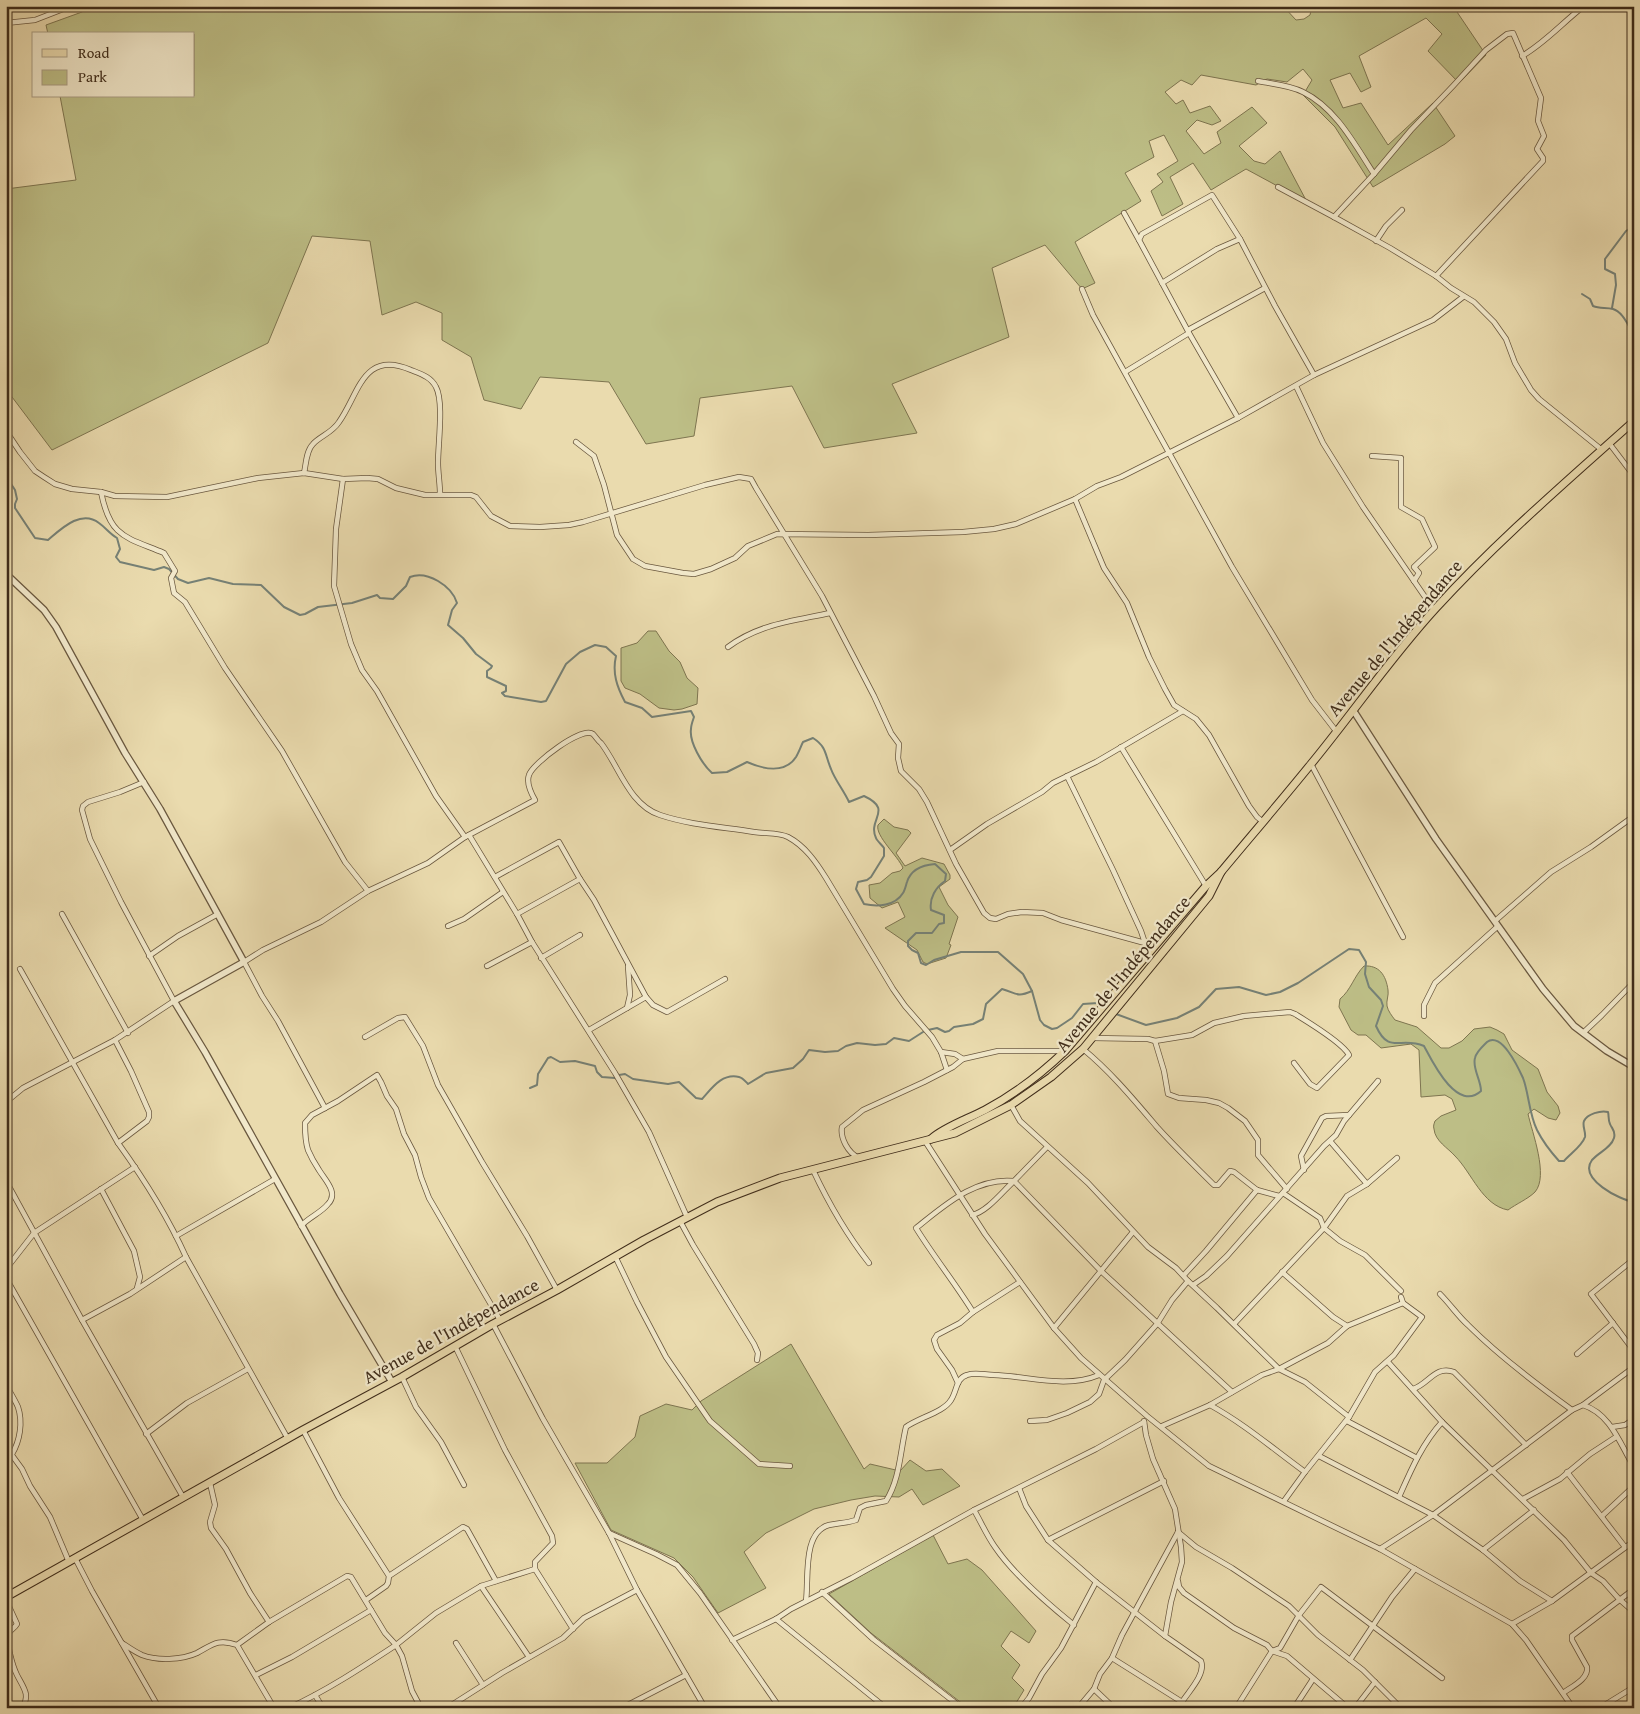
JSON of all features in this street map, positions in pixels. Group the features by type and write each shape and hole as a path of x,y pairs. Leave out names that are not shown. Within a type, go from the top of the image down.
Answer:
{"main road":[{"name":"Avenue de l'Indépendance","path":"928,1140 1014,1093 1048,1067 1065,1051 1206,886 1221,872 1311,764 1384,669 1434,610 1468,574 1634,421"},
{"name":"Avenue de l'Indépendance","path":"6,1599 183,1497 402,1377 615,1256 717,1202 754,1187 813,1170 955,1134 1011,1105 1051,1077 1093,1038 1209,896 1221,872"}],"street":[{"path":"6,23 35,20 71,6"},
{"path":"1522,56 1532,51 1563,22 1584,6"},
{"path":"1334,217 1411,130 1486,50 1507,34 1513,33 1541,98 1538,121 1544,136 1537,149 1543,161 1436,276"},
{"path":"1258,81 1304,92 1330,112 1374,174"},
{"path":"1278,187 1436,276 1474,302 1494,322 1506,338 1515,363 1538,399 1602,450"},
{"path":"1139,240 1142,234 1212,195 1240,238 1265,288 1314,375"},
{"path":"1376,241 1386,226 1402,210"},
{"path":"1124,213 1238,418"},
{"path":"1162,283 1217,249 1240,238"},
{"path":"1125,372 1265,288"},
{"path":"1082,289 1094,315 1168,452 1278,644 1312,700 1336,731"},
{"path":"576,442 594,456 613,514 614,528 633,559 645,566 683,574 694,574 711,569 735,558 748,546 777,534 868,535 963,532 994,529 1016,524 1121,477 1238,418 1314,375 1433,320 1463,296"},
{"path":"304,474 309,451 313,444 332,430 338,423 349,407 359,384 365,376 374,369 386,365 401,366 430,379 436,388 439,404 438,464 440,494"},
{"path":"1296,386 1323,443 1363,507 1434,610"},
{"path":"6,431 35,471 55,484 72,489 101,492 115,496 167,497 258,478 304,474 343,480 367,478 378,479 396,488 408,491 426,494 461,494 476,497 491,516 510,526 540,527 569,525 613,514 724,480 747,477 786,535 822,596 891,733 899,744 898,758 901,771 927,802 972,894 984,913 990,918 996,919 1008,914 1036,912 1145,944 1152,949"},
{"path":"1609,443 1634,476"},
{"path":"1372,456 1401,458 1401,507 1422,519 1435,547 1414,567 1419,573 1414,581"},
{"path":"343,480 336,529 334,586 351,644 362,670 377,691 436,796 467,836 495,877 532,942 589,1030 649,1132 693,1245 754,1344 758,1353 757,1360"},
{"path":"101,492 104,510 113,527 136,542 164,554 176,571 172,576 174,593 185,602 225,668 282,751 345,862 368,891"},
{"path":"1075,499 1104,568 1127,603 1149,657 1174,705 1196,719 1209,735 1249,806 1262,821"},
{"path":"6,574 44,610 56,627 325,1108"},
{"path":"728,647 742,637 757,630 788,621 830,613"},
{"path":"1353,710 1436,839 1543,989 1574,1026 1606,1051 1634,1067"},
{"path":"950,850 987,824 1067,776 1096,762 1183,711"},
{"path":"6,1102 23,1088 115,1040 174,1001 263,950 321,922 368,891 428,863 467,836 535,800 530,792 529,774 536,765 564,743 587,732 592,733 634,795 650,811 678,820 783,835 806,850 819,867 893,989 942,1052 947,1070"},
{"path":"1121,747 1206,886"},
{"path":"1311,764 1403,937"},
{"path":"1067,776 1132,910 1145,944"},
{"path":"144,782 88,802 83,806 82,810 90,840 174,1001 205,1052 301,1226 392,1382"},
{"path":"1424,1016 1424,1005 1435,983 1496,924 1551,872 1634,816"},
{"path":"495,877 559,842 594,900 646,996 653,1005 667,1012 725,978"},
{"path":"517,914 580,879"},
{"path":"448,926 464,919 503,892"},
{"path":"62,914 128,1032"},
{"path":"149,956 178,936 218,914"},
{"path":"542,958 580,935"},
{"path":"487,966 532,942"},
{"path":"627,1008 630,982 628,962"},
{"path":"20,969 118,1143 135,1167 176,1236 288,1439"},
{"path":"1583,1033 1634,982"},
{"path":"589,1030 646,996"},
{"path":"1093,1038 1148,1039 1155,1041 1192,1035 1214,1023 1239,1017 1290,1012 1339,1044 1349,1055 1317,1088 1310,1084 1294,1063"},
{"path":"365,1037 398,1018 404,1017 423,1046 443,1093 486,1170 527,1236 556,1290"},
{"path":"115,1040 149,1112 147,1121 118,1143"},
{"path":"1155,1041 1164,1071 1168,1094 1179,1098 1219,1103 1245,1121 1258,1140 1258,1156 1283,1193 1320,1218 1324,1228 1340,1241 1365,1255 1401,1294 1403,1303 1422,1317 1388,1362 1375,1372 1348,1419 1284,1501"},
{"path":"1083,1049 1099,1062 1167,1138 1214,1185 1218,1185 1230,1171 1257,1190 1283,1193"},
{"path":"860,1158 852,1154 843,1139 842,1127 864,1110 947,1070 963,1059 998,1051 1065,1051"},
{"path":"942,1052 955,1054 963,1059"},
{"path":"301,1226 312,1215 329,1204 332,1197 330,1186 308,1151 305,1138 305,1123 312,1115 338,1102 376,1075 396,1109 404,1134 415,1154 429,1198 500,1320"},
{"path":"1193,1285 1206,1276 1227,1256 1336,1135 1349,1116 1378,1082"},
{"path":"1011,1105 1020,1121 1047,1148 1088,1184 1148,1247 1184,1275 1279,1370 1304,1382 1348,1419 1417,1458"},
{"path":"1304,1170 1301,1156 1322,1118 1326,1116 1349,1116"},
{"path":"928,1140 972,1215 1020,1282 1054,1328 1080,1358 1104,1380 1209,1466 1380,1549 1512,1624 1526,1640 1572,1708"},
{"path":"1330,1141 1367,1184"},
{"path":"972,1215 978,1214 984,1209 1047,1148"},
{"path":"1234,1324 1324,1228 1347,1196 1367,1184 1397,1158"},
{"path":"6,1269 34,1232 135,1167"},
{"path":"813,1170 826,1196 869,1264"},
{"path":"176,1236 275,1179"},
{"path":"973,1312 916,1228 960,1195 988,1182 1014,1180 1101,1271 1232,1392"},
{"path":"6,1181 82,1320 183,1497"},
{"path":"101,1189 134,1251 140,1277 136,1290"},
{"path":"1184,1275 1257,1190"},
{"path":"1054,1328 1133,1232"},
{"path":"615,1256 666,1357 710,1421 759,1464 790,1466"},
{"path":"82,1320 136,1290 186,1257"},
{"path":"1634,1259 1591,1294 1634,1351"},
{"path":"1282,1272 1333,1317 1347,1326"},
{"path":"6,1278 143,1520"},
{"path":"1030,1421 1047,1420 1090,1402 1099,1394 1104,1380 1125,1360 1157,1324 1172,1300 1188,1281"},
{"path":"958,1384 952,1370 937,1349 934,1340 937,1335 960,1323 973,1312 1020,1282"},
{"path":"1440,1294 1466,1324 1493,1349 1572,1410"},
{"path":"1162,1426 1210,1406 1262,1375 1279,1370 1328,1343 1347,1326 1403,1303"},
{"path":"1577,1354 1613,1323"},
{"path":"493,1324 543,1419 609,1532 637,1590 705,1708"},
{"path":"455,1346 505,1450 552,1536 553,1543 535,1562 535,1569 573,1629"},
{"path":"1388,1362 1442,1422 1564,1540 1591,1573 1603,1581 1634,1612"},
{"path":"1380,1549 1434,1515 1572,1410 1583,1405 1634,1367"},
{"path":"146,1434 187,1403 248,1369"},
{"path":"1413,1389 1422,1386 1441,1371 1448,1370 1454,1372 1526,1445"},
{"path":"806,1601 808,1561 811,1544 818,1532 828,1525 848,1523 856,1520 860,1508 886,1501 891,1493 898,1472 906,1428 944,1407 951,1400 960,1379 965,1375 1074,1381 1088,1380 1099,1375"},
{"path":"402,1377 416,1407 441,1442 464,1485"},
{"path":"6,1385 18,1407 20,1422 19,1436 9,1453"},
{"path":"1583,1405 1599,1412 1612,1427 1634,1468"},
{"path":"1210,1406 1234,1418 1253,1431 1305,1472"},
{"path":"732,1640 776,1619 974,1510 1096,1449 1144,1422 1147,1416"},
{"path":"1612,1427 1625,1425 1634,1419"},
{"path":"1144,1422 1153,1459 1175,1508 1182,1562 1165,1636"},
{"path":"1399,1497 1431,1433 1442,1422"},
{"path":"303,1430 339,1498 389,1576 388,1584 366,1600"},
{"path":"1523,1499 1560,1479 1590,1454 1616,1437"},
{"path":"6,1447 22,1469 72,1560 159,1708"},
{"path":"1319,1456 1434,1515 1483,1550 1520,1580 1552,1601"},
{"path":"1567,1472 1626,1547"},
{"path":"1048,1540 1164,1481"},
{"path":"210,1483 214,1506 210,1522 211,1528 226,1549 250,1593 269,1622"},
{"path":"1602,1516 1634,1486"},
{"path":"1019,1488 1026,1506 1048,1540 1096,1582 1165,1636 1201,1661 1203,1665 1200,1674 1182,1702"},
{"path":"974,1510 994,1546 1012,1569 1054,1610 1074,1626"},
{"path":"1483,1550 1534,1510"},
{"path":"389,1576 463,1528 467,1529 496,1580"},
{"path":"609,1532 677,1565 700,1593 780,1708"},
{"path":"1078,1708 1094,1689 1100,1674 1112,1658 1178,1532"},
{"path":"1178,1532 1196,1547 1232,1568 1289,1606 1318,1635 1350,1660 1401,1708"},
{"path":"1512,1624 1552,1601 1634,1541"},
{"path":"289,1708 354,1673 396,1645 436,1613 481,1586 535,1569"},
{"path":"1350,1660 1392,1598 1415,1569"},
{"path":"237,1645 269,1622 350,1575 384,1633 396,1645 402,1656 412,1691 421,1708"},
{"path":"1177,1579 1184,1593 1234,1628 1267,1645 1272,1651 1287,1656 1348,1708"},
{"path":"1021,1708 1061,1648 1096,1582"},
{"path":"481,1586 529,1657"},
{"path":"1236,1708 1272,1651 1280,1648 1299,1615 1321,1588 1442,1678"},
{"path":"1562,1693 1586,1677 1588,1672 1572,1640 1572,1636 1634,1589"},
{"path":"447,1708 563,1638 584,1618 637,1590"},
{"path":"822,1592 873,1639 961,1707"},
{"path":"6,1599 17,1624 9,1633 8,1643 17,1675 27,1693 25,1704 22,1708"},
{"path":"256,1675 292,1657 371,1610"},
{"path":"776,1619 886,1708"},
{"path":"122,1643 152,1658 168,1658 196,1653 205,1647 222,1642 237,1645 274,1708"},
{"path":"456,1643 483,1685"},
{"path":"1112,1658 1182,1702 1188,1708"},
{"path":"622,1708 686,1674"},
{"path":"1294,1708 1313,1679"},
{"path":"1355,1708 1375,1682"},
{"path":"1600,1708 1634,1687"},
{"path":"1094,1689 1114,1708"},
{"path":"315,1695 323,1708"}],"green space":[{"path":"90,6 1283,6 1296,20 1304,19 1310,15 1312,6 1453,6 1486,55 1459,83 1428,51 1442,34 1426,18 1359,56 1371,87 1361,92 1350,73 1330,80 1343,108 1361,103 1388,145 1433,103 1455,136 1445,144 1373,187 1335,127 1303,95 1312,80 1303,69 1287,82 1267,79 1256,85 1201,75 1192,85 1181,80 1165,92 1176,104 1183,100 1190,113 1210,106 1221,121 1212,125 1197,120 1186,131 1204,154 1221,143 1217,132 1252,107 1267,123 1239,146 1254,161 1265,164 1280,151 1307,202 1246,169 1211,190 1193,163 1170,177 1183,204 1162,216 1151,191 1163,182 1157,174 1178,161 1164,135 1149,141 1154,157 1125,173 1141,201 1075,242 1095,283 1082,289 1045,245 992,268 1009,337 892,384 917,433 824,448 792,386 700,398 694,436 646,444 609,382 540,377 521,409 484,400 471,357 442,340 442,313 416,302 382,315 370,241 312,236 268,343 52,450 6,389 6,189 76,180 60,98 195,98 195,32 48,32 46,25 82,12"},
{"path":"648,631 656,631 669,651 680,662 687,678 698,688 697,704 674,710 659,708 640,694 625,688 621,681 621,648 637,643"},
{"path":"884,819 894,827 908,830 911,833 896,853 905,866 922,858 944,864 950,875 950,879 939,887 948,905 958,917 946,958 927,964 923,962 917,950 885,928 905,917 898,902 882,908 870,898 869,885 880,883 892,873 903,868 878,830 878,825"},
{"path":"1364,966 1378,969 1386,980 1388,990 1387,1006 1395,1020 1417,1027 1441,1048 1449,1048 1462,1041 1474,1029 1490,1027 1504,1034 1512,1050 1538,1069 1547,1092 1558,1106 1560,1113 1556,1120 1548,1118 1534,1109 1528,1114 1540,1165 1539,1185 1529,1197 1508,1210 1499,1207 1484,1195 1461,1163 1439,1141 1434,1128 1435,1121 1441,1116 1456,1110 1452,1099 1445,1095 1421,1097 1419,1050 1411,1044 1381,1048 1366,1035 1358,1035 1351,1030 1339,1007 1340,999"},
{"path":"791,1344 864,1469 870,1464 900,1471 910,1460 926,1471 942,1469 960,1486 923,1505 912,1489 899,1497 875,1496 851,1500 814,1509 766,1533 744,1552 766,1588 718,1613 693,1577 674,1558 611,1530 575,1463 607,1463 635,1437 640,1416 666,1404 692,1410 701,1401"},
{"path":"933,1535 948,1564 967,1559 982,1570 1036,1631 1029,1643 1011,1631 1001,1646 1020,1665 1012,1678 1024,1690 1013,1708 968,1708 871,1633 829,1594"}],"waterway":[{"path":"1612,308 1616,285 1615,274 1605,269 1605,259 1626,231 1634,226"},
{"path":"1582,294 1590,299 1593,306 1610,308 1617,311 1634,334"},
{"path":"6,476 15,490 17,499 15,508 35,538 48,540 78,519 92,519 117,538 120,549 116,557 120,562 154,570 164,567 169,569 178,579 188,583 209,578 233,584 261,585 284,607 300,615 318,607 352,603 377,595 380,598 393,599 406,586 410,577 417,575 438,581 450,591 457,603 452,610 448,625 463,638 476,654 492,666 487,671 487,677 506,686 506,691 502,693 505,696 541,702 546,701 566,664 580,652 595,645 606,647 616,656 616,680 625,702 642,708 652,717 691,711 694,717 691,727 694,746 700,759 712,773 727,772 747,762 773,769 786,766 796,757 803,742 813,738 823,748 833,773 849,802 864,796 873,801 879,810 874,831 884,848 884,856 871,877 858,882 856,889 864,904 880,905 896,901 903,893 911,874 926,865 935,864 946,874 945,881 934,893 931,901 931,910 944,915 944,923 939,924 932,933 916,933 908,941 908,946 918,953 921,963 926,965 934,960 961,952 998,952 1023,974 1032,991 1040,1020 1044,1025 1052,1029 1057,1028 1072,1018 1083,1004 1098,1003 1101,1005"},
{"path":"1116,1014 1146,1025 1177,1018 1199,1007 1216,989 1239,987 1266,995 1280,992 1298,983 1349,949 1359,950 1366,962 1365,974 1369,987 1381,1000 1383,1006 1376,1026 1381,1035 1391,1042 1416,1043 1424,1046 1446,1082 1463,1095 1472,1096 1481,1091 1474,1062 1476,1056 1487,1042 1492,1040 1498,1041 1517,1066 1525,1084 1532,1117 1537,1130 1559,1161 1564,1161 1579,1147 1585,1137 1584,1121 1588,1116 1594,1113 1608,1112 1614,1138 1610,1145 1592,1160 1589,1167 1591,1174 1595,1181 1611,1193 1634,1202"},
{"path":"928,1030 937,1028 945,1032 954,1027 973,1024 983,1019 986,1004 1002,989 1017,994 1032,991"},
{"path":"619,1075 625,1074 633,1079 668,1084 679,1082 696,1098 702,1099 722,1079 733,1076 740,1077 748,1084 766,1073 793,1068 809,1050 838,1051 846,1046 857,1043 886,1044 894,1038 909,1041 923,1032"},
{"path":"530,1088 537,1085 538,1074 548,1058 551,1057 560,1062 575,1061 595,1066 597,1072 602,1077 615,1078"}]}
